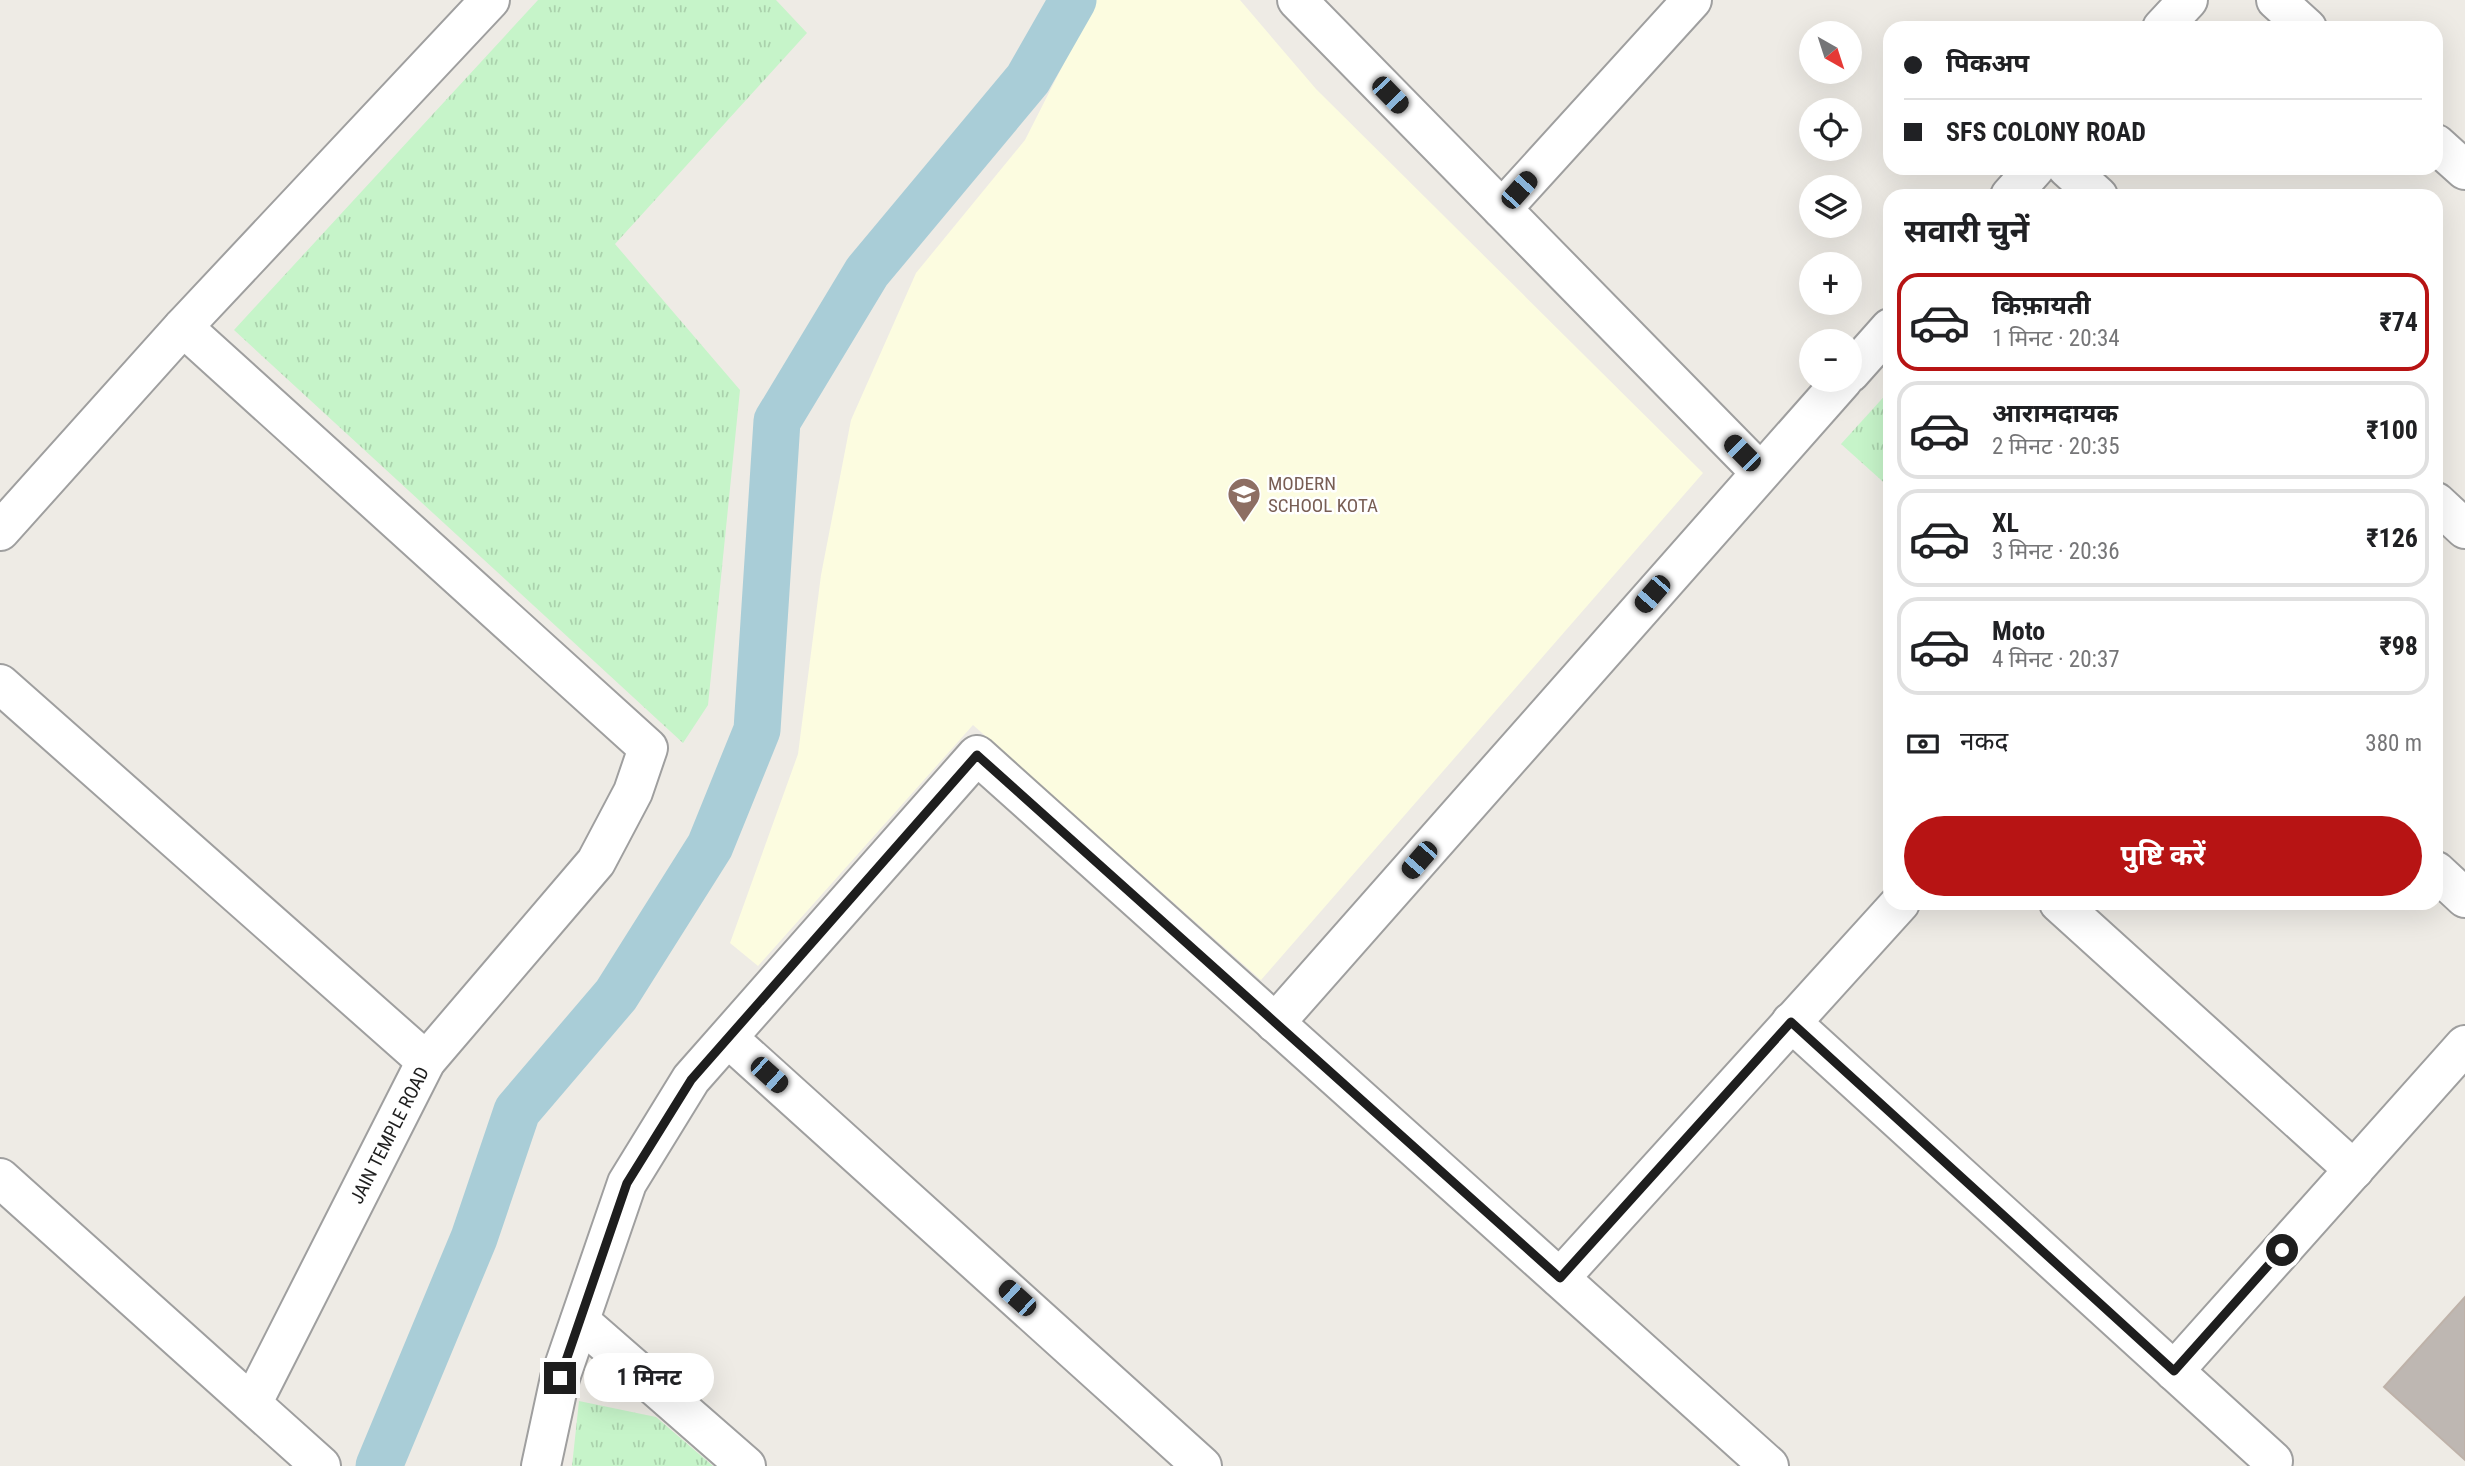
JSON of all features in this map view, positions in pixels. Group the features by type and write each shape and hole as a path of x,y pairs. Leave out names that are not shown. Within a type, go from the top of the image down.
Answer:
{"street":[{"path":"0,531 183,327 490,0"},
{"path":"1297,0 1760,472"},
{"path":"1502,209 1692,0"},
{"path":"2168,21 2188,0"},
{"path":"2276,0 2299,21"},
{"path":"2443,150 2465,170"},
{"path":"2016,189 2029,175"},
{"path":"2075,175 2090,189"},
{"name":"JAIN TEMPLE ROAD","path":"183,327 648,748 633,792 596,862 426,1061 252,1404"},
{"path":"1862,360 1883,336"},
{"path":"1275,1023 1832,392"},
{"path":"2443,509 2465,529"},
{"path":"0,684 426,1061"},
{"path":"541,1466 560,1378 627,1183 691,1080 977,755 1769,1466"},
{"path":"2443,878 2465,898"},
{"path":"1560,1278 1894,910"},
{"path":"2067,910 2354,1170"},
{"path":"1791,1022 2273,1461"},
{"path":"728,1038 1202,1466"},
{"path":"2174,1371 2465,1045"},
{"path":"0,1178 316,1462"},
{"path":"580,1321 747,1466"}],"shaded area":[{"name":"MODERN SCHOOL KOTA","path":"1089,0 1240,0 1316,89 1703,473 1261,980 973,725 758,966 730,943 798,754 821,575 851,420 916,273 1025,140 1064,63"}],"green space":[{"path":"538,0 776,0 807,33 615,244 740,390 708,705 683,743 234,330"},
{"path":"1883,398 1883,482 1841,444"},
{"path":"579,1401 656,1417 713,1466 572,1466"}],"building":[{"path":"2465,1297 2465,1460 2384,1387"}],"waterway":[{"path":"379,1466 474,1238 517,1111 616,995 710,846 757,730 777,421 867,272 1028,79 1073,0"}],"place":[{"name":"MODERN SCHOOL KOTA","path":"1244,524"}],"route":[{"path":"560,1378 627,1183 691,1080 977,755 1560,1278 1791,1022 2174,1371 2282,1250"}]}
